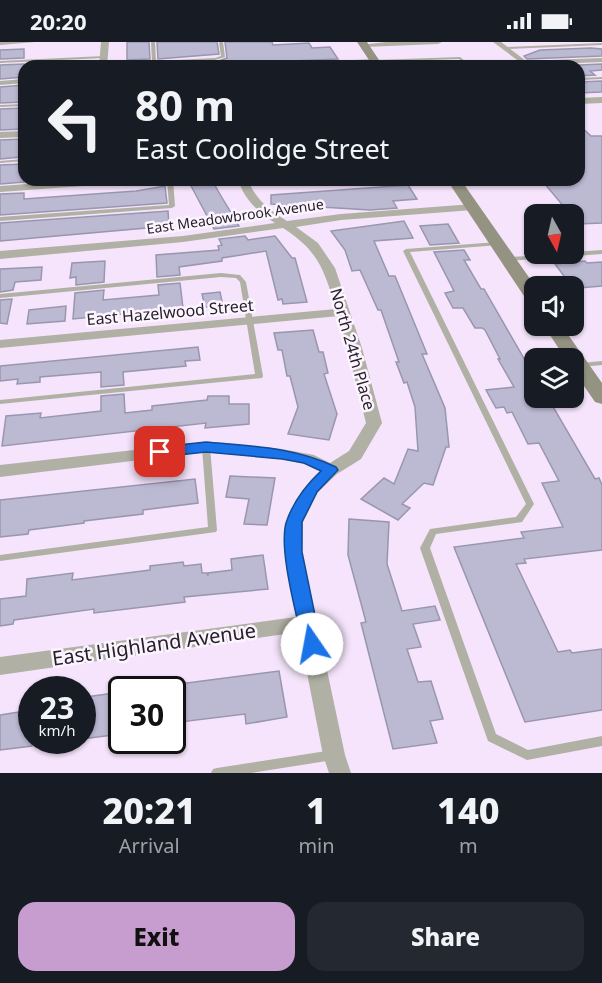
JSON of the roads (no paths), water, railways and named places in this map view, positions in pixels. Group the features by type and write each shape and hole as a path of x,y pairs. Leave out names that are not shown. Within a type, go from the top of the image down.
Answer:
{"main road":[{"path":"363,44 374,60"},
{"path":"458,186 524,283"},
{"path":"584,372 602,398"}],"street":[{"path":"0,44 31,42"},
{"path":"103,60 105,42"},
{"path":"363,44 438,42"},
{"path":"496,42 520,60"},
{"path":"585,61 602,60"},
{"path":"0,83 18,82"},
{"path":"585,101 602,100"},
{"path":"0,135 18,134"},
{"path":"0,189 42,186"},
{"name":"North 24th Place","path":"245,186 248,195 256,205 296,230 322,256 344,312 374,423 355,455 331,470 311,489 294,522 293,552 334,755 340,773"},
{"name":"East Meadowbrook Avenue","path":"0,255 183,239 285,223 473,207"},
{"name":"East Hazelwood Street","path":"0,344 344,312"},
{"path":"0,471 206,447 282,454 308,459 331,470"},
{"name":"East Highland Avenue","path":"0,666 308,623"}],"lane":[{"path":"153,42 154,60"},
{"path":"182,60 223,57 221,42"},
{"path":"506,48 602,44"},
{"path":"418,60 460,58 462,60"},
{"path":"0,62 18,62"},
{"path":"585,79 602,78"},
{"path":"0,106 18,105"},
{"path":"0,162 18,160"},
{"path":"0,219 172,206 170,186"},
{"path":"497,244 406,251 530,504 519,520 433,531 425,548 492,737 527,755 602,741"},
{"path":"508,259 602,252"},
{"path":"0,296 221,275 238,276 243,282 259,376 0,402"},
{"path":"584,365 602,363"},
{"path":"0,558 213,530 206,447"},
{"path":"217,773 334,755"}]}
